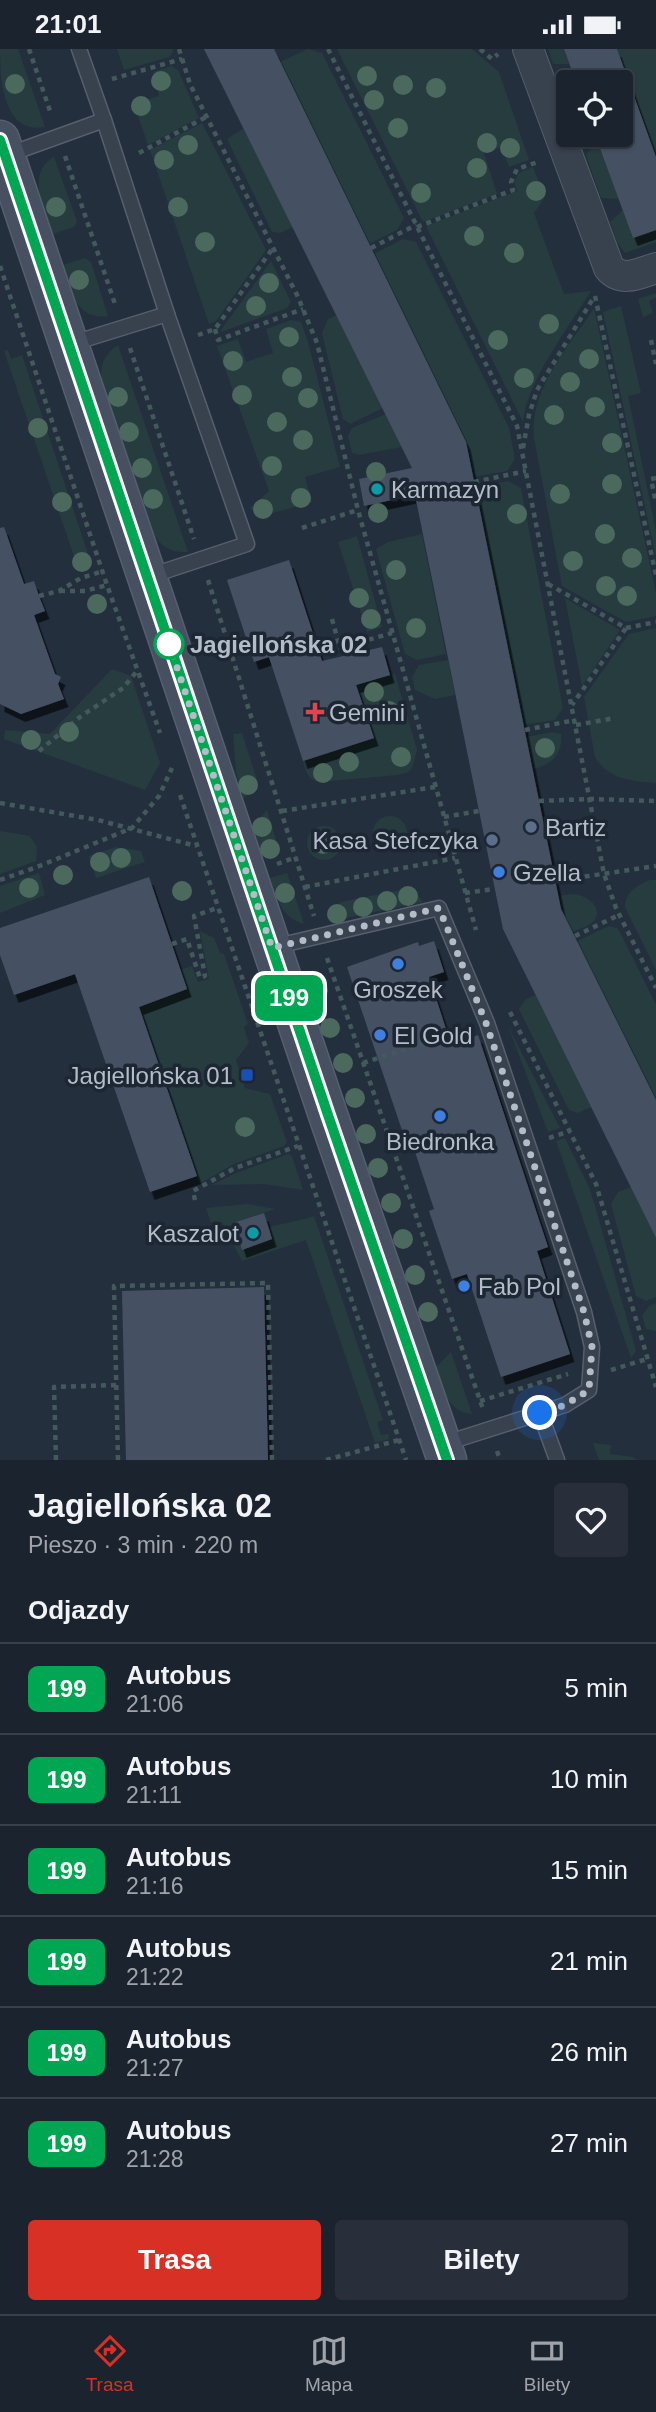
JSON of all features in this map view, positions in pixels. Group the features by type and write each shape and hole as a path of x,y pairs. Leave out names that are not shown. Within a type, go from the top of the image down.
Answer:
{"street":[{"path":"528,49 606,262 612,271 624,277 656,268"},
{"path":"3,148 444,1452"}],"lane":[{"path":"79,49 247,544 146,577"},
{"path":"3,148 58,137 104,120"},
{"path":"68,345 167,314"},
{"path":"272,948 439,908 486,1023 584,1312 592,1347 589,1390 565,1405 490,1428 444,1452"},
{"path":"540,1413 557,1460"}],"path":[{"path":"29,49 201,558 320,935 500,1460"},
{"path":"179,49 190,84 303,309 317,344 358,510 478,936"},
{"path":"328,49 516,426 604,874 620,915 656,988"},
{"path":"480,49 492,59 505,49"},
{"path":"91,84 181,59"},
{"path":"118,164 206,117"},
{"path":"372,248 417,226 513,190 511,182 517,169 566,152"},
{"path":"177,341 215,329 273,248"},
{"path":"0,266 163,744"},
{"path":"523,452 529,415 537,390 612,271"},
{"path":"595,295 656,575"},
{"path":"215,329 218,340 303,309"},
{"path":"651,340 656,364"},
{"path":"474,482 526,471"},
{"path":"656,478 651,479 656,503"},
{"path":"302,528 358,510"},
{"path":"59,591 81,578 103,571"},
{"path":"548,583 626,628 656,622"},
{"path":"40,596 59,591 85,591 107,585"},
{"path":"332,619 340,647 392,633"},
{"path":"572,706 626,628"},
{"path":"39,751 80,717 123,688 137,671"},
{"path":"524,730 615,718"},
{"path":"167,756 176,781"},
{"path":"0,880 132,828 159,796 172,768"},
{"path":"282,811 435,787"},
{"path":"180,794 406,1460"},
{"path":"539,801 656,801"},
{"path":"0,803 132,828 197,846"},
{"path":"444,817 479,811"},
{"path":"305,887 455,858"},
{"path":"555,881 656,866"},
{"path":"465,893 494,889"},
{"path":"172,944 187,939 200,978 205,976 194,916 218,908"},
{"path":"575,936 620,915"},
{"path":"506,1004 596,1184 656,1387"},
{"path":"363,1063 511,1014"},
{"path":"195,1200 193,1191 236,1168 298,1146"},
{"path":"118,1460 114,1286 268,1283 272,1460"},
{"path":"56,1460 54,1387 116,1385"},
{"path":"326,1460 400,1440"}],"green space":[{"path":"0,49 18,49 45,127 31,127 20,122 12,113 3,88"},
{"path":"117,49 173,49 173,52 169,57 124,70"},
{"path":"308,49 322,53 404,218 397,230 369,244 280,62"},
{"path":"337,49 472,49 499,72 529,160 509,167 501,147 484,153 497,194 423,222"},
{"path":"548,49 564,49 569,64 553,64"},
{"path":"617,49 656,49 656,157 633,93 633,70 625,70"},
{"path":"171,66 178,70 199,118 148,145 134,104 159,96 153,72"},
{"path":"202,123 266,250 216,321 209,324 150,150"},
{"path":"244,128 293,227 280,233 272,232 227,139"},
{"path":"592,147 599,147 619,199 601,198 586,155"},
{"path":"54,157 77,221 74,227 53,234 42,203 39,182 40,172"},
{"path":"533,167 545,197 534,213 564,294 591,291 540,372 526,406 523,422 426,226 517,191 514,182 519,173"},
{"path":"623,210 633,238 656,230 656,242 625,253 617,242 610,222"},
{"path":"403,239 416,242 509,428 515,459 507,471 473,477 466,442 374,254"},
{"path":"85,258 91,262 108,316 88,314 72,293 63,265"},
{"path":"271,261 291,302 287,308 221,332 221,330"},
{"path":"656,293 656,298 649,301 653,313 643,317 638,299"},
{"path":"621,306 641,393 628,396 656,531 656,558 603,312"},
{"path":"594,308 656,593 656,616 626,622 562,586 534,438 534,420 544,386"},
{"path":"337,315 383,408 350,424 343,419 322,333 328,319"},
{"path":"291,320 301,322 308,342 340,467 305,477 312,502 262,516 250,508 269,491 217,346 238,339 246,362 273,353 266,329"},
{"path":"118,345 188,552 169,549 155,536 102,383 104,361 109,352"},
{"path":"8,350 11,359 22,355 92,566 79,571 4,351"},
{"path":"386,414 402,447 359,455 352,453 348,436 352,428"},
{"path":"508,481 521,488 563,708 555,720 523,725 476,488"},
{"path":"422,534 446,654 417,660 405,654 376,549 388,542"},
{"path":"357,536 382,627 367,632 338,542"},
{"path":"565,598 620,630 582,686"},
{"path":"656,628 656,783 621,778 601,765 595,757 584,697 629,634"},
{"path":"346,657 366,682 395,674 417,750 412,768 408,772 320,782 308,775 303,761 374,738"},
{"path":"448,660 455,695 435,699 415,690 412,677 419,665"},
{"path":"112,669 131,676 160,763 145,790 4,739 5,730 50,734"},
{"path":"552,732 561,734 558,753 545,765 533,769 526,737"},
{"path":"242,733 258,783 243,799 236,772 233,734"},
{"path":"267,810 279,850 262,855 252,827"},
{"path":"390,816 402,821 407,833 402,845 390,850 378,845 373,833 378,821"},
{"path":"324,826 336,831 341,843 336,855 324,860 312,855 307,843 312,831"},
{"path":"0,831 30,836 37,847 36,861 0,874"},
{"path":"116,847 141,851 145,862 96,878 89,856"},
{"path":"39,873 45,895 0,913 0,886"},
{"path":"287,873 304,924 285,912 270,878"},
{"path":"650,880 656,880 656,970 625,907 633,890"},
{"path":"406,889 415,892 423,902 332,921 334,909 341,902"},
{"path":"572,894 592,902 597,916 587,926 572,932 561,909 559,896"},
{"path":"609,926 617,928 621,934 656,1005 656,1100 577,941"},
{"path":"200,931 214,938 220,953 224,954 248,1024 244,1027 249,1043 236,1060 245,1088 270,1094 287,1142 284,1146 234,1164 199,1184 139,1007 187,989 180,970 192,966 198,982 209,979"},
{"path":"536,995 591,1107 578,1113 569,1110 519,1009 526,999"},
{"path":"508,1026 560,1128 548,1132"},
{"path":"565,1138 589,1187 595,1206 636,1351 631,1358 556,1141"},
{"path":"288,1154 292,1156 303,1190 264,1184 212,1185 236,1173"},
{"path":"631,1187 656,1238 656,1297 646,1301 636,1296 611,1204 618,1192"},
{"path":"247,1204 275,1209 233,1223 242,1249 272,1239 268,1228 314,1216 383,1420 377,1422 381,1435 388,1434 389,1439 375,1443 306,1240 242,1261 222,1222 211,1223 206,1208"},
{"path":"656,1303 656,1331 646,1329 642,1316 649,1306"},
{"path":"451,1352 472,1414 451,1404 441,1383 436,1367"},
{"path":"593,1443 611,1445 610,1454 637,1460 599,1460"}],"building":[{"path":"204,49 274,49 466,442 561,909 656,1100 656,1238 503,929 415,495 364,506 359,479 412,468"},
{"path":"564,49 617,49 625,70 572,70"},
{"path":"633,93 656,157 656,230 633,238 599,147 633,147"},
{"path":"4,527 24,584 34,581 45,611 34,615 55,674 61,677 58,684 64,699 21,714 0,704 0,528"},
{"path":"289,560 322,661 382,647 390,675 356,685 374,738 303,761 269,657 254,662 227,580"},
{"path":"149,877 187,989 139,1007 197,1176 150,1192 75,974 14,995 0,955 0,928"},
{"path":"434,941 444,972 429,977 451,1044 478,1035 548,1247 537,1251 570,1354 501,1377 467,1274 452,1279 429,1211 434,1209 409,1134 404,1136 347,967 418,942 419,946"},
{"name":"Kaszalot","path":"264,1213 272,1239 242,1250 233,1223"},
{"path":"264,1287 268,1460 126,1460 122,1291"}],"bus line":[{"name":"199","path":"0,140 447,1460"}],"place":[{"name":"Karmazyn","path":"377,489"},
{"name":"Jagiellońska 02","path":"169,644"},
{"name":"Gemini","path":"315,712"},
{"name":"Bartiz","path":"531,827"},
{"name":"Kasa Stefczyka","path":"492,840"},
{"name":"Gzella","path":"499,872"},
{"name":"Groszek","path":"398,964"},
{"name":"El Gold","path":"380,1035"},
{"name":"Jagiellońska 01","path":"247,1075"},
{"name":"Biedronka","path":"440,1116"},
{"name":"Kaszalot","path":"253,1233"},
{"name":"Fab Pol","path":"464,1286"}],"route":[{"path":"169,644 272,948 439,908 447,924 486,1023 528,1145 584,1312 592,1347 589,1390 565,1405 540,1413"}]}
